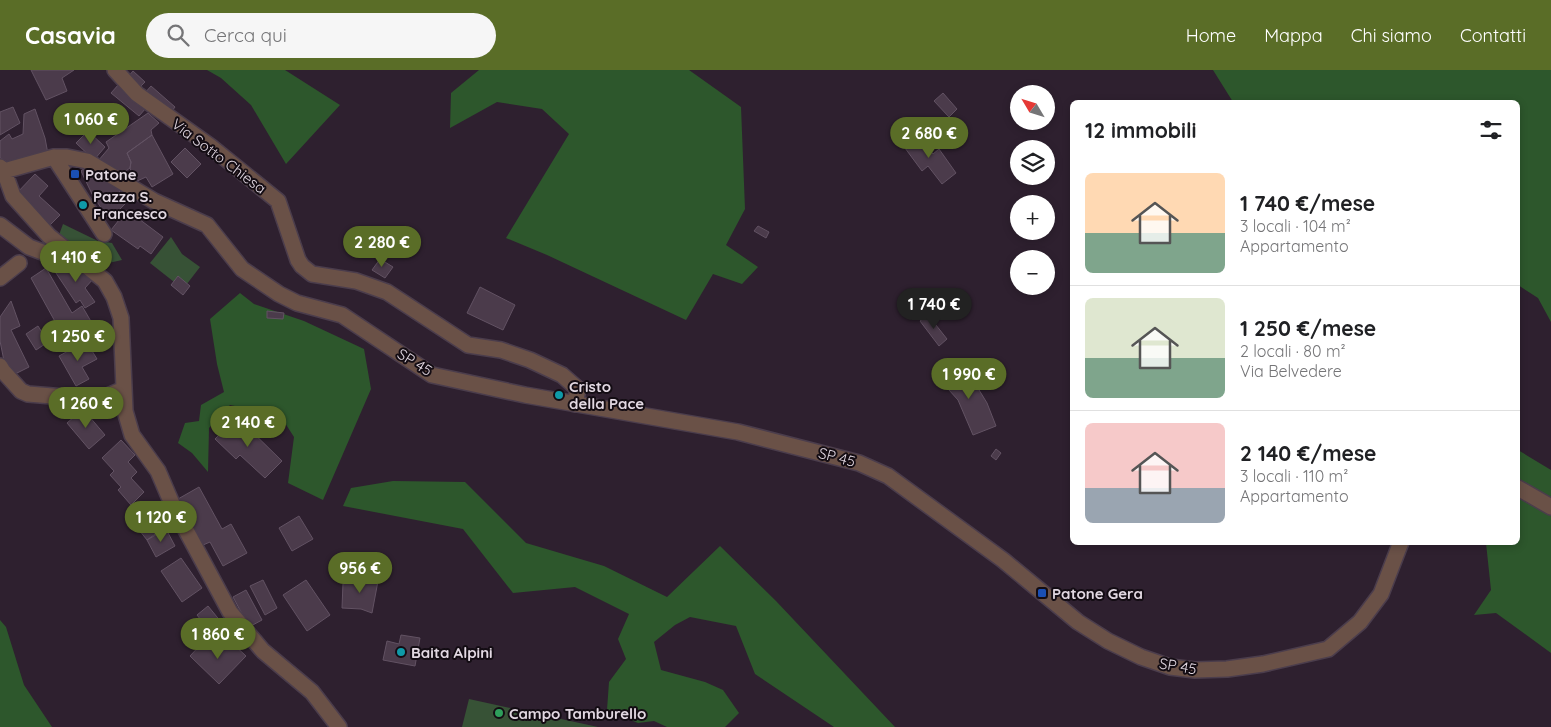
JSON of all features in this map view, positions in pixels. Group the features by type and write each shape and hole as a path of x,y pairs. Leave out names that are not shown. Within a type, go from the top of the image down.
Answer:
{"street":[{"name":"Via Sotto Chiesa","path":"115,70 137,94 210,146 278,201 298,260 312,274 356,281 387,292 468,345 501,350 530,360 562,375 578,389 575,404"},
{"name":"SP 45","path":"54,157 67,156 87,161 154,201 206,225 242,269 278,294 297,303 342,315 432,375 525,395 738,432 859,463 888,476 1003,560 1078,622 1108,641 1140,657 1170,668 1195,670 1227,669 1264,664 1328,649 1360,622 1380,594 1400,545"},
{"path":"104,234 54,157 2,169 13,196 49,236 105,281 114,296 121,318 125,411 132,435 158,471 173,506 230,612 264,651 312,692 339,727"},
{"path":"0,224 30,247 93,271"},
{"path":"0,278 19,263"},
{"path":"0,366 2,371 22,391 28,394 64,397 82,405 124,389"},
{"path":"1520,489 1551,507"}],"green space":[{"path":"207,70 285,70 340,105 286,164 251,105 221,78"},
{"path":"479,70 689,70 741,107 745,209 726,245 758,267 742,284 713,274 686,320 547,255 506,238 569,134 542,109 497,102 450,128 451,93"},
{"path":"1213,70 1551,70 1551,322 1538,298 1520,286 1520,100 1232,100"},
{"path":"63,224 98,241 112,243 122,260 104,264 68,243 59,235"},
{"path":"171,237 182,254 200,267 183,289 150,263"},
{"path":"240,293 254,304 304,321 364,349 371,389 323,500 288,483 294,437 285,423 254,410 230,405 209,428 208,472 192,453 178,443 185,423 199,421 201,405 224,392 217,364 210,319"},
{"path":"1520,451 1551,470 1551,653 1496,613 1474,615 1491,590 1486,545 1520,545"},
{"path":"393,481 465,482 526,543 604,566 667,597 720,546 776,601 895,727 834,727 755,674 736,626 690,617 675,625 654,642 661,670 705,682 723,690 739,713 725,727 667,727 654,721 638,723 607,710 609,682 626,659 618,639 629,614 575,587 513,593 463,529 343,506 351,488"},
{"path":"0,620 6,627 24,685 52,727 0,727"},
{"name":"Campo Tamburello","path":"469,699 598,727 462,727"}],"building":[{"path":"31,70 74,70 62,78 67,91 46,100"},
{"path":"133,71 145,82 138,89 127,78"},
{"path":"119,84 146,108 139,116 111,93"},
{"path":"151,86 175,107 169,115 144,94"},
{"path":"943,93 957,109 949,117 934,101"},
{"path":"13,107 20,123 0,135 0,112"},
{"path":"35,109 45,138 48,154 11,164 0,158 0,141 9,134 12,139 23,134 24,114"},
{"path":"148,113 159,123 151,130 152,135 127,153 131,162 130,168 120,175 98,161 109,148 106,142"},
{"path":"88,131 105,147 94,160 76,143"},
{"path":"917,133 933,154 939,149 956,173 942,184 928,166 922,171 902,144"},
{"path":"152,135 173,174 152,187 146,177 135,182 127,153"},
{"path":"185,148 201,164 187,178 171,162"},
{"path":"89,165 122,187 119,191 130,199 109,220 92,194 81,171"},
{"path":"35,174 48,186 39,196 60,215 49,226 15,195"},
{"path":"127,210 163,237 151,254 140,246 138,249 111,230"},
{"path":"758,226 769,232 766,238 754,231"},
{"path":"380,259 393,267 385,278 372,270"},
{"path":"64,262 94,278 85,288 95,302 85,308 80,300 76,303 54,270"},
{"path":"46,268 72,313 82,306 96,330 68,345 31,278"},
{"path":"178,276 190,286 183,295 171,285"},
{"path":"480,287 515,305 503,330 467,313"},
{"path":"11,301 20,326 11,330 29,367 15,374 4,361 0,341 0,317"},
{"path":"267,311 284,313 283,319 267,318"},
{"path":"928,315 947,339 939,346 920,321"},
{"path":"38,326 48,342 36,350 26,334"},
{"path":"86,341 97,359 82,367 89,379 76,386 59,356"},
{"path":"956,365 976,385 987,403 996,426 973,435 958,400 939,379"},
{"path":"83,409 105,435 89,449 67,423"},
{"path":"237,417 282,461 265,478 240,455 236,459 215,439"},
{"path":"121,440 135,455 128,462 137,472 131,478 144,492 131,505 118,490 121,487 110,475 114,471 102,458"},
{"path":"996,449 1001,453 996,460 991,456"},
{"path":"199,487 222,529 231,524 247,553 223,566 210,542 203,545 178,499"},
{"path":"156,511 166,526 147,540 136,526"},
{"path":"299,516 313,539 292,551 279,528"},
{"path":"166,529 175,546 156,557 147,540"},
{"path":"181,558 202,588 182,602 161,571"},
{"path":"360,573 378,581 372,613 361,609 342,608 343,583 360,584"},
{"path":"263,580 277,608 265,615 250,586"},
{"path":"306,580 330,615 307,631 283,595"},
{"path":"246,590 262,620 249,627 233,597"},
{"path":"208,606 226,628 214,637 197,615"},
{"name":"Baita Alpini","path":"401,635 420,638 415,666 383,660 387,641 399,644"},
{"path":"204,641 219,655 231,642 246,656 219,684 190,656"}],"place":[{"name":"Patone","path":"75,174"},
{"name":"Pazza S. Francesco","path":"83,205"},
{"name":"Cristo della Pace","path":"559,395"},
{"name":"Patone Gera","path":"1042,593"},
{"name":"Baita Alpini","path":"401,652"},
{"name":"Campo Tamburello","path":"499,713"}]}
